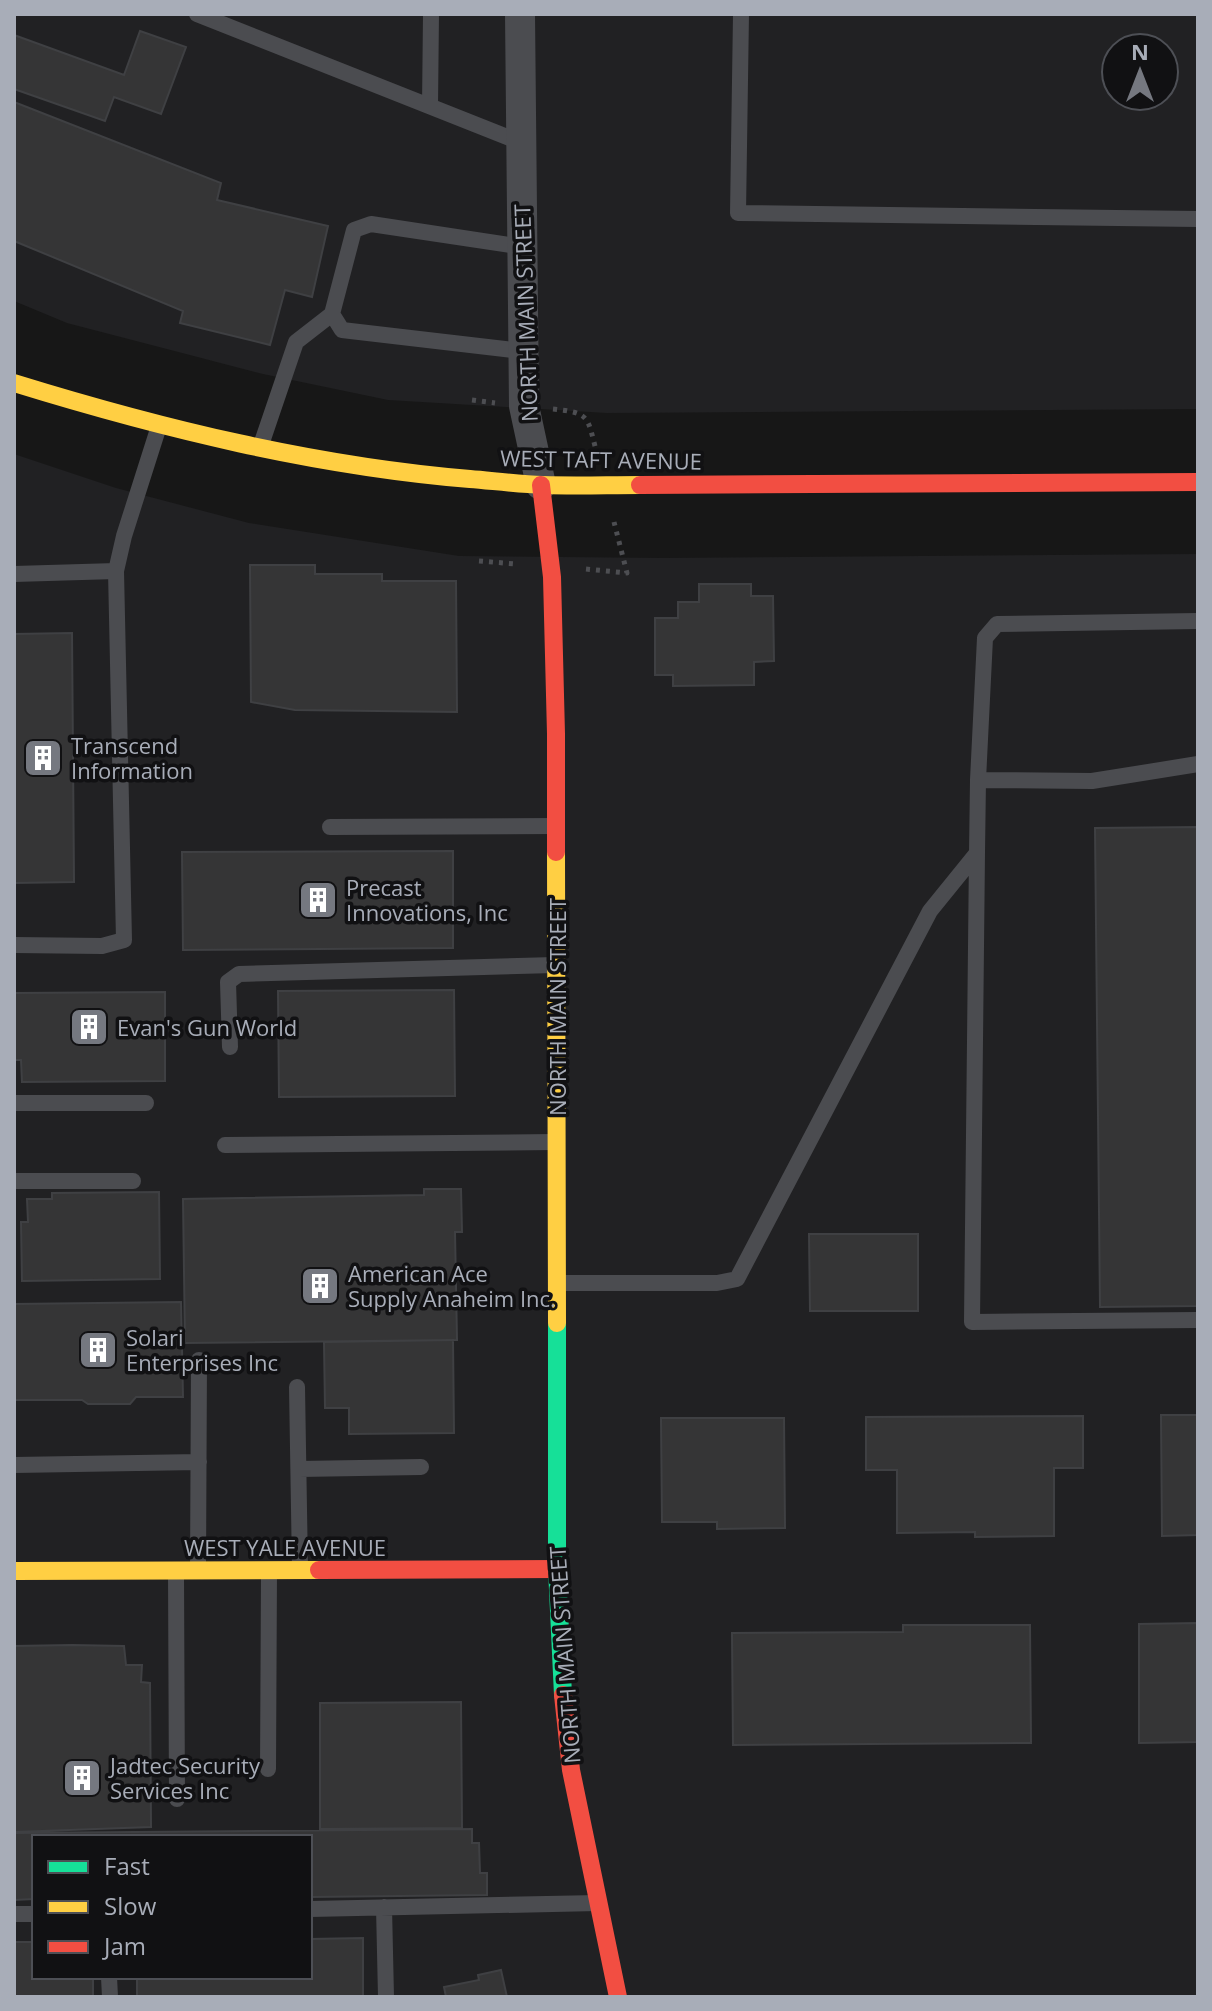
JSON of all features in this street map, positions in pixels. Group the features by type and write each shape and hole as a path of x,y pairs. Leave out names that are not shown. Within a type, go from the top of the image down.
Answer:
{"main road":[{"name":"WEST TAFT AVENUE","path":"14,383 101,410 260,448 348,465 541,485 1198,482"},
{"name":"NORTH MAIN STREET","path":"541,485 552,577 557,826 557,1569 561,1675 571,1769 618,1997"},
{"name":"WEST YALE AVENUE","path":"14,1571 557,1569"}],"street":[{"name":"NORTH MAIN STREET","path":"520,14 524,411 541,485"}],"lane":[{"path":"197,14 520,142"},
{"path":"430,106 431,14"},
{"path":"741,14 738,213 1198,219"},
{"path":"260,448 296,342 332,314 354,230 371,224 523,247"},
{"path":"332,314 342,330 522,351"},
{"path":"14,945 102,946 124,940 116,571 124,536 160,425"},
{"path":"14,574 116,571"},
{"path":"1198,621 997,624 985,638 978,780 972,1322 1198,1320"},
{"path":"978,780 1092,781 1198,764"},
{"path":"330,827 557,826"},
{"path":"557,1283 717,1283 737,1279 930,911 977,853"},
{"path":"230,1047 228,982 239,974 557,965"},
{"path":"14,1103 146,1103"},
{"path":"225,1145 557,1142"},
{"path":"14,1181 133,1181"},
{"path":"198,1571 199,1360"},
{"path":"297,1387 300,1571"},
{"path":"14,1465 199,1462"},
{"path":"299,1469 421,1467"},
{"path":"176,1571 177,1799"},
{"path":"268,1769 269,1571"},
{"path":"312,1909 600,1903"},
{"path":"384,1907 386,1997"}],"shaded area":[{"path":"14,14 1198,14 1198,409 607,413 388,400 263,374 67,323 14,301"},
{"path":"14,454 116,488 249,523 459,556 663,558 1198,554 1198,1997 14,1997"}],"building":[{"path":"140,31 186,47 161,114 114,97 105,121 14,89 14,35 124,75"},
{"path":"14,102 221,183 217,200 328,226 312,297 285,290 270,345 180,323 183,311 14,241"},
{"path":"250,565 315,565 315,574 382,574 382,581 456,581 457,712 295,710 251,702"},
{"path":"699,584 751,584 751,596 773,596 774,661 754,662 754,685 673,686 673,675 655,675 655,618 678,618 678,602 699,602"},
{"name":"Transcend Information","path":"72,633 74,882 14,883 14,634"},
{"path":"1198,827 1198,1306 1100,1307 1095,828"},
{"name":"Precast Innovations, Inc","path":"453,851 453,948 183,950 182,852"},
{"path":"454,990 455,1096 279,1097 278,991"},
{"name":"Evan's Gun World","path":"165,992 165,1081 22,1082 21,1060 14,1060 14,993"},
{"name":"American Ace Supply Anaheim Inc.","path":"424,1189 461,1189 462,1232 455,1232 457,1340 185,1343 183,1199 424,1195"},
{"path":"159,1192 160,1279 22,1281 21,1222 28,1222 27,1199 52,1199 52,1193"},
{"path":"809,1234 918,1234 918,1311 810,1311"},
{"name":"Solari Enterprises Inc","path":"181,1302 183,1397 136,1397 130,1404 14,1400 14,1304"},
{"path":"453,1340 454,1433 349,1434 349,1408 325,1408 324,1342"},
{"path":"1161,1415 1198,1415 1198,1535 1162,1536"},
{"path":"1083,1416 1083,1468 1054,1468 1054,1536 975,1537 975,1532 897,1533 897,1470 866,1470 866,1417"},
{"path":"661,1418 784,1418 785,1528 717,1529 717,1522 662,1522"},
{"path":"1198,1623 1198,1742 1139,1743 1139,1624"},
{"path":"903,1625 1030,1625 1031,1743 733,1745 732,1633 903,1632"},
{"name":"Jadtec Security Services Inc","path":"14,1646 124,1646 126,1665 142,1665 141,1682 150,1683 151,1827 14,1832"},
{"path":"461,1702 462,1828 320,1829 320,1703"},
{"path":"472,1829 472,1843 479,1843 480,1873 487,1873 487,1895 312,1897 312,1835 32,1835 32,1899 14,1900 14,1833"},
{"path":"363,1938 363,1997 137,1997 137,1979 312,1979 312,1939"},
{"path":"14,1942 32,1942 32,1979 93,1979 93,1997 14,1997"},
{"path":"501,1970 507,1997 446,1997 444,1987 479,1980 478,1975"}],"traffic: fast":[{"path":"557,1323 557,1569 563,1695"}],"traffic: slow":[{"path":"14,383 183,430 354,465 525,484 640,485"},
{"path":"556,852 557,1323"},
{"path":"14,1571 319,1570"}],"traffic: jam":[{"path":"640,485 1198,482"},
{"path":"541,485 552,577 556,852"},
{"path":"319,1570 557,1569"},
{"path":"563,1695 571,1770 618,1997"}],"place":[{"name":"Transcend Information","path":"43,758"},
{"name":"Precast Innovations, Inc","path":"318,900"},
{"name":"Evan's Gun World","path":"89,1027"},
{"name":"American Ace Supply Anaheim Inc.","path":"320,1286"},
{"name":"Solari Enterprises Inc","path":"98,1350"},
{"name":"Jadtec Security Services Inc","path":"82,1778"}]}
